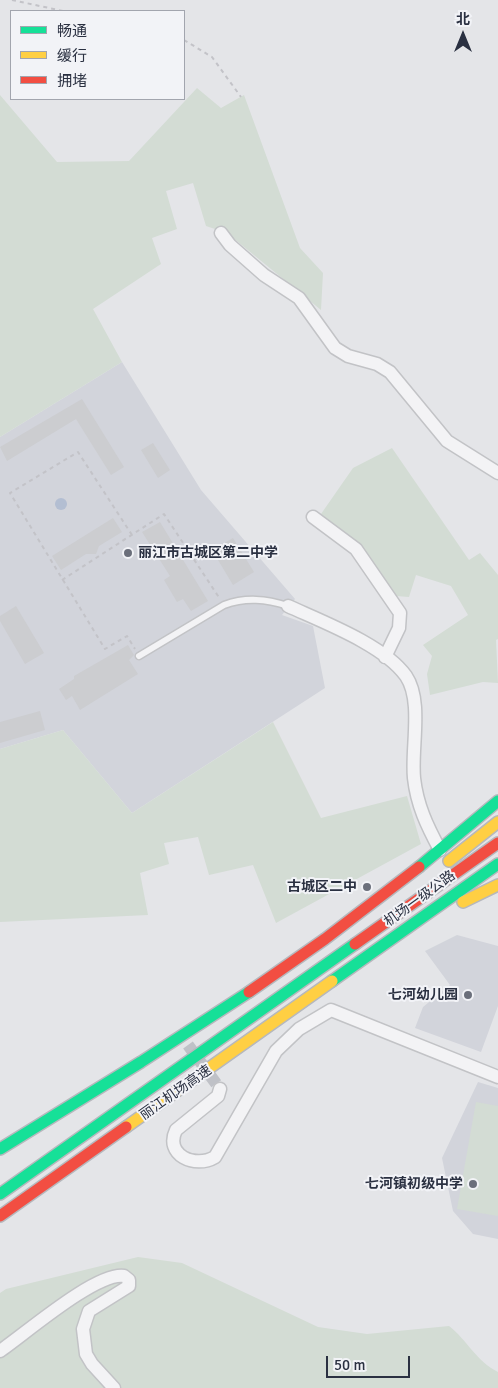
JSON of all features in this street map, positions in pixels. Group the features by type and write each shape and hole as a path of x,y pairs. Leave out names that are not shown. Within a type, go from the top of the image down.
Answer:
{"highway":[{"path":"0,1149 185,1040 336,930 440,850 495,804"},
{"path":"443,866 498,822"},
{"name":"机场一级公路","path":"342,955 498,843"},
{"name":"机场一级公路","path":"352,970 498,864"},
{"path":"342,955 428,878"},
{"path":"352,970 462,903 498,885"},
{"name":"丽江机场高速","path":"0,1194 342,955"},
{"name":"丽江机场高速","path":"0,1216 352,970"}],"street":[{"path":"221,234 230,245 254,264 264,276 299,298 335,348 348,356 377,364 390,372 441,435 459,450 498,473"},
{"path":"313,516 356,549 400,613 399,628 385,657"},
{"path":"288,606 355,637 401,670 413,692 413,763 417,795 423,819 440,850"},
{"path":"495,804 494,794 498,790"},
{"path":"220,1089 218,1096 176,1130 173,1138 174,1148 186,1159 201,1162 215,1157 276,1051 299,1029 331,1010 498,1077"},
{"path":"0,1351 58,1307 112,1277 124,1276 129,1280 129,1286 89,1311 83,1329 86,1354 92,1364 114,1388"}],"lane":[{"path":"140,656 224,605 252,599 288,606"}],"path":[{"path":"12,0 58,10"},
{"path":"185,41 212,57 241,98"},
{"path":"132,535 78,452 10,493 105,649 127,636 140,656"},
{"path":"62,580 164,514 224,605"}],"shaded area":[{"path":"197,88 221,108 244,95 300,248 323,273 321,310 227,233 206,226 193,183 166,191 177,229 152,238 161,264 93,309 122,362 0,437 0,95 57,162 129,161"},
{"name":"丽江市古城区第二中学","path":"122,362 201,490 295,599 282,615 313,626 325,688 132,813 63,730 0,749 0,437"},
{"path":"392,448 469,560 480,553 498,575 498,639 496,640 498,683 483,682 430,695 427,674 432,656 423,645 468,615 451,586 416,575 409,597 396,596 361,547 321,514 353,468"},
{"path":"273,722 321,818 407,796 421,844 276,923 253,865 209,875 198,837 164,843 169,864 140,873 148,915 0,922 0,749 63,730 132,813"},
{"name":"七河幼儿园","path":"457,935 498,946 498,1006 481,1052 415,1028 423,1007 450,985 425,951"},
{"name":"七河镇初级中学","path":"478,1082 498,1088 498,1239 473,1234 453,1211 442,1158"},
{"path":"476,1102 498,1106 498,1216 457,1209"},
{"path":"138,1257 182,1263 318,1327 367,1334 449,1326 478,1357 498,1372 498,1388 0,1388 0,1293 6,1289"}],"water":[{"path":"59,498 63,498 67,504 63,510 59,510 55,506 55,502"}],"building":[{"path":"82,399 124,467 111,475 76,419 7,461 0,447"},
{"path":"153,443 170,470 158,478 141,450"},
{"path":"113,518 122,532 99,546 96,554 86,554 61,570 52,556"},
{"path":"160,522 208,601 191,611 183,599 177,602 164,580 170,576 142,532"},
{"path":"233,538 254,572 233,585 212,550"},
{"path":"16,606 44,653 25,664 0,621 0,616"},
{"path":"128,645 134,655 129,660 138,674 80,710 72,696 66,700 59,689 74,679 74,676"},
{"path":"40,711 45,730 0,743 0,722"}],"tunnel":[{"path":"188,1045 220,1089"}],"traffic: fast":[{"path":"419,867 498,801"},
{"path":"332,981 498,864"},
{"path":"0,1194 355,944"},
{"path":"0,1149 141,1062 249,992"}],"traffic: slow":[{"path":"449,861 498,822"},
{"path":"463,902 498,885"},
{"path":"126,1127 332,981"}],"traffic: jam":[{"path":"355,944 498,843"},
{"path":"249,992 325,939 419,867"},
{"path":"0,1216 126,1127"}],"place":[{"name":"丽江市古城区第二中学","path":"128,553"},
{"name":"古城区二中","path":"367,887"},
{"name":"七河幼儿园","path":"468,995"},
{"name":"七河镇初级中学","path":"473,1184"}]}
